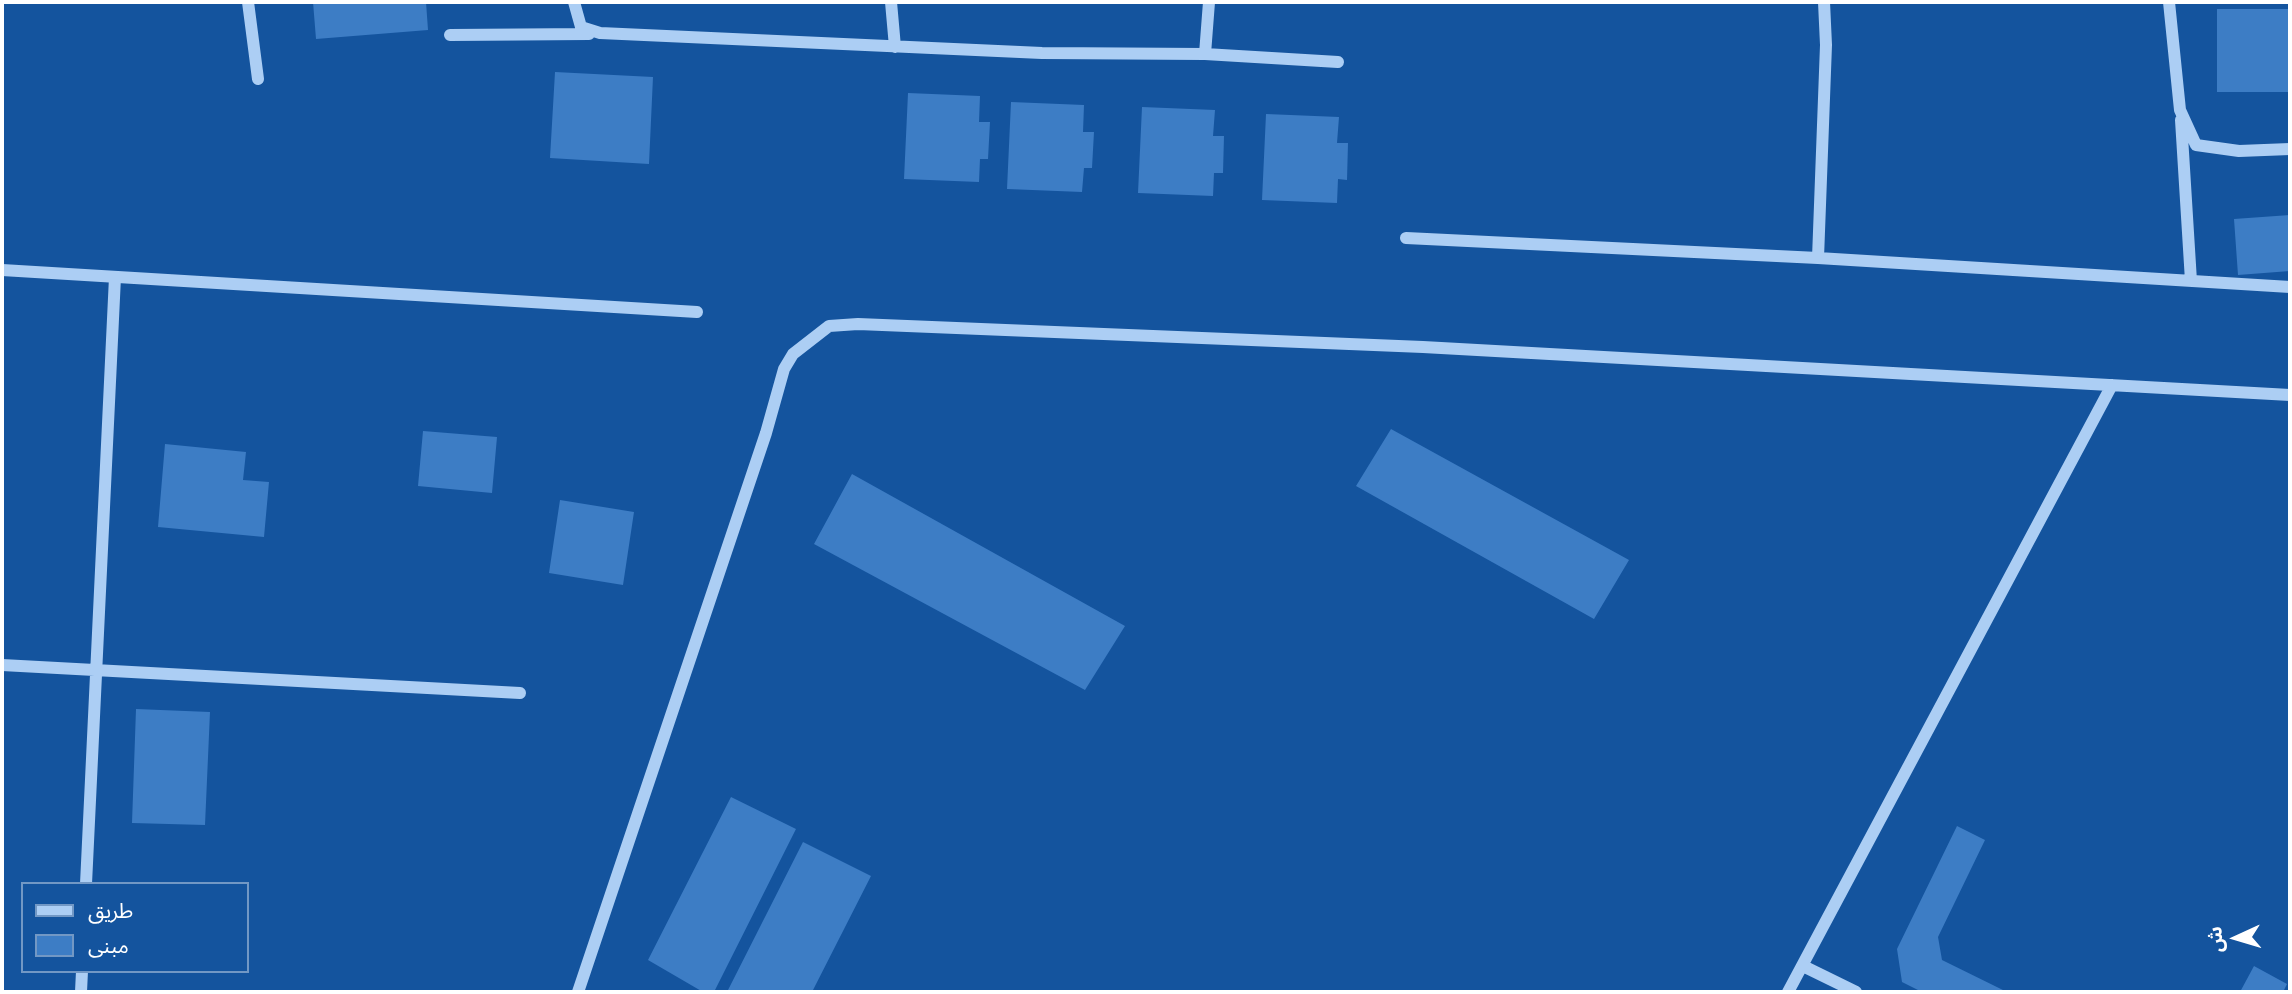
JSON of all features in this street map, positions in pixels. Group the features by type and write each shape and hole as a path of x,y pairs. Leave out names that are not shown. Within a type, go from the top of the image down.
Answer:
{"street":[{"path":"247,2 258,79"},
{"path":"574,2 580,27 600,33"},
{"path":"891,2 895,47"},
{"path":"1205,54 1209,2"},
{"path":"1818,258 1826,45 1825,2"},
{"path":"2169,2 2180,110 2191,281"},
{"path":"450,35 600,33 895,47 1205,54 1338,62"},
{"path":"2180,110 2196,145 2239,151 2290,149"},
{"path":"1406,238 1818,258 2290,287"},
{"path":"2,270 697,312"},
{"path":"86,882 115,276"},
{"path":"578,992 766,433 784,369 793,354 829,326 840,323 1409,346 2290,395"},
{"path":"1788,992 2112,385"},
{"path":"2,665 520,693"},
{"path":"1802,966 1856,992"},
{"path":"81,992 82,973"}],"building":[{"path":"313,2 426,2 428,30 316,39"},
{"path":"2217,9 2288,9 2288,92 2217,92"},
{"path":"555,72 653,77 649,164 550,158"},
{"path":"908,93 980,96 979,122 990,122 988,159 980,159 979,182 904,179"},
{"path":"1011,102 1084,105 1083,132 1094,132 1092,168 1084,168 1082,192 1007,189"},
{"path":"1142,107 1215,110 1213,136 1224,136 1223,173 1214,173 1213,196 1138,193"},
{"path":"1266,114 1339,117 1337,143 1348,143 1347,180 1338,179 1337,203 1262,200"},
{"path":"2290,215 2290,271 2238,275 2234,219"},
{"path":"1391,429 1629,560 1594,619 1356,486"},
{"path":"423,431 497,437 492,493 418,486"},
{"path":"165,444 246,452 243,480 269,482 264,537 158,527"},
{"path":"852,474 1125,626 1085,690 814,544"},
{"path":"560,500 634,512 623,585 549,573"},
{"path":"136,709 210,712 205,825 132,823"},
{"path":"731,797 796,829 714,992 703,992 648,960"},
{"path":"1957,826 1985,840 1938,937 1942,960 2007,992 1922,992 1902,982 1897,949"},
{"path":"803,842 871,876 812,992 727,992"},
{"path":"2254,966 2287,984 2283,992 2240,992"}]}
